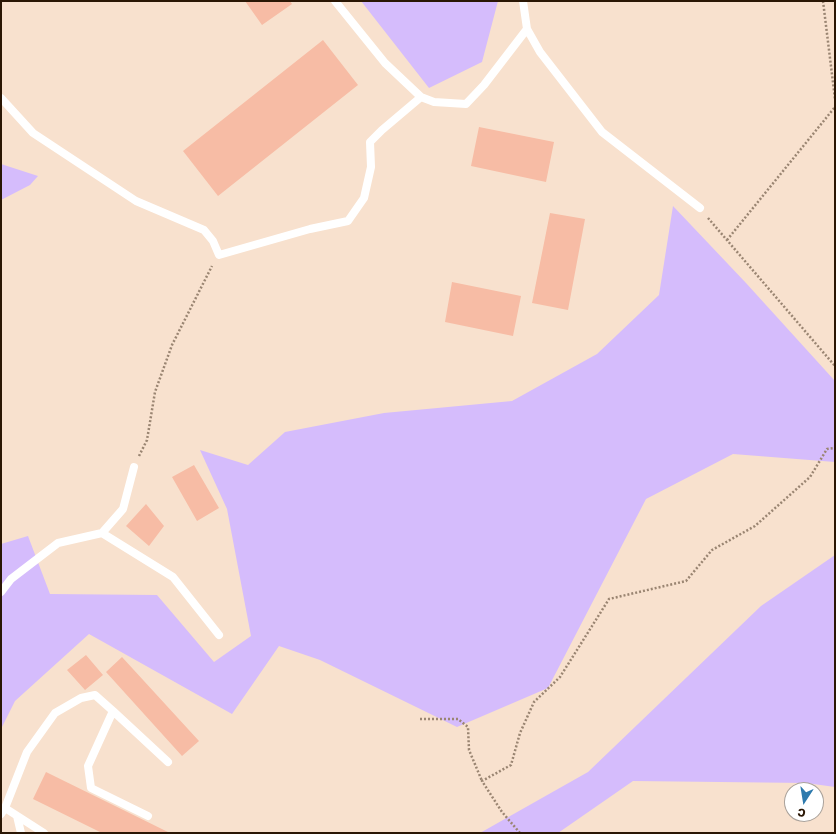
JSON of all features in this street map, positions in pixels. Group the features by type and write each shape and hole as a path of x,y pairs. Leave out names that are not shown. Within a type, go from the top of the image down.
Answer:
{"lane":[{"path":"335,1 385,63 422,97 434,102 466,104 484,85 527,29"},
{"path":"523,1 527,29 540,52 602,132 700,208"},
{"path":"1,98 33,133 136,201 204,230 213,241 219,255 310,229 348,221 364,198 372,167 370,142 382,130 422,97"},
{"path":"1,592 11,579 58,543 102,533 122,509 134,467"},
{"path":"102,533 173,577 218,636"},
{"path":"44,833 17,816 3,811 27,752 55,713 81,698 95,695 168,762"},
{"path":"113,711 88,766 91,788 148,816"},
{"path":"17,816 21,833"}],"path":[{"path":"823,1 835,99"},
{"path":"727,240 835,107"},
{"path":"700,208 835,366"},
{"path":"134,467 147,440 155,392 172,345 219,255"},
{"path":"482,781 511,765 520,733 534,702 560,677 609,599 686,581 712,550 755,526 810,477 827,449 835,448"},
{"path":"420,719 458,720 468,727 469,750 482,781 502,812 520,833"}],"shaded area":[{"path":"361,1 498,1 482,62 429,88"},
{"path":"1,164 38,176 30,185 1,200"},
{"path":"673,206 746,283 835,381 835,462 733,454 646,499 548,688 457,727 320,660 279,646 232,714 89,634 15,701 1,729 1,544 28,536 50,594 157,595 214,662 251,636 227,509 200,450 248,465 285,432 384,413 512,401 597,354 659,295"},
{"path":"835,555 835,787 824,785 824,782 633,781 558,833 480,833 588,772 761,606"}],"building":[{"path":"245,1 290,1 292,4 262,25"},
{"path":"323,40 358,85 218,196 183,151"},
{"path":"479,127 554,142 546,182 471,166"},
{"path":"550,213 585,219 568,310 532,303"},
{"path":"452,282 521,296 513,336 445,322"},
{"path":"194,465 219,508 197,521 172,477"},
{"path":"146,504 164,526 149,546 126,526"},
{"path":"86,655 103,675 85,690 67,670"},
{"path":"122,657 199,741 182,756 106,672"},
{"path":"46,772 170,833 102,833 33,799"}]}
